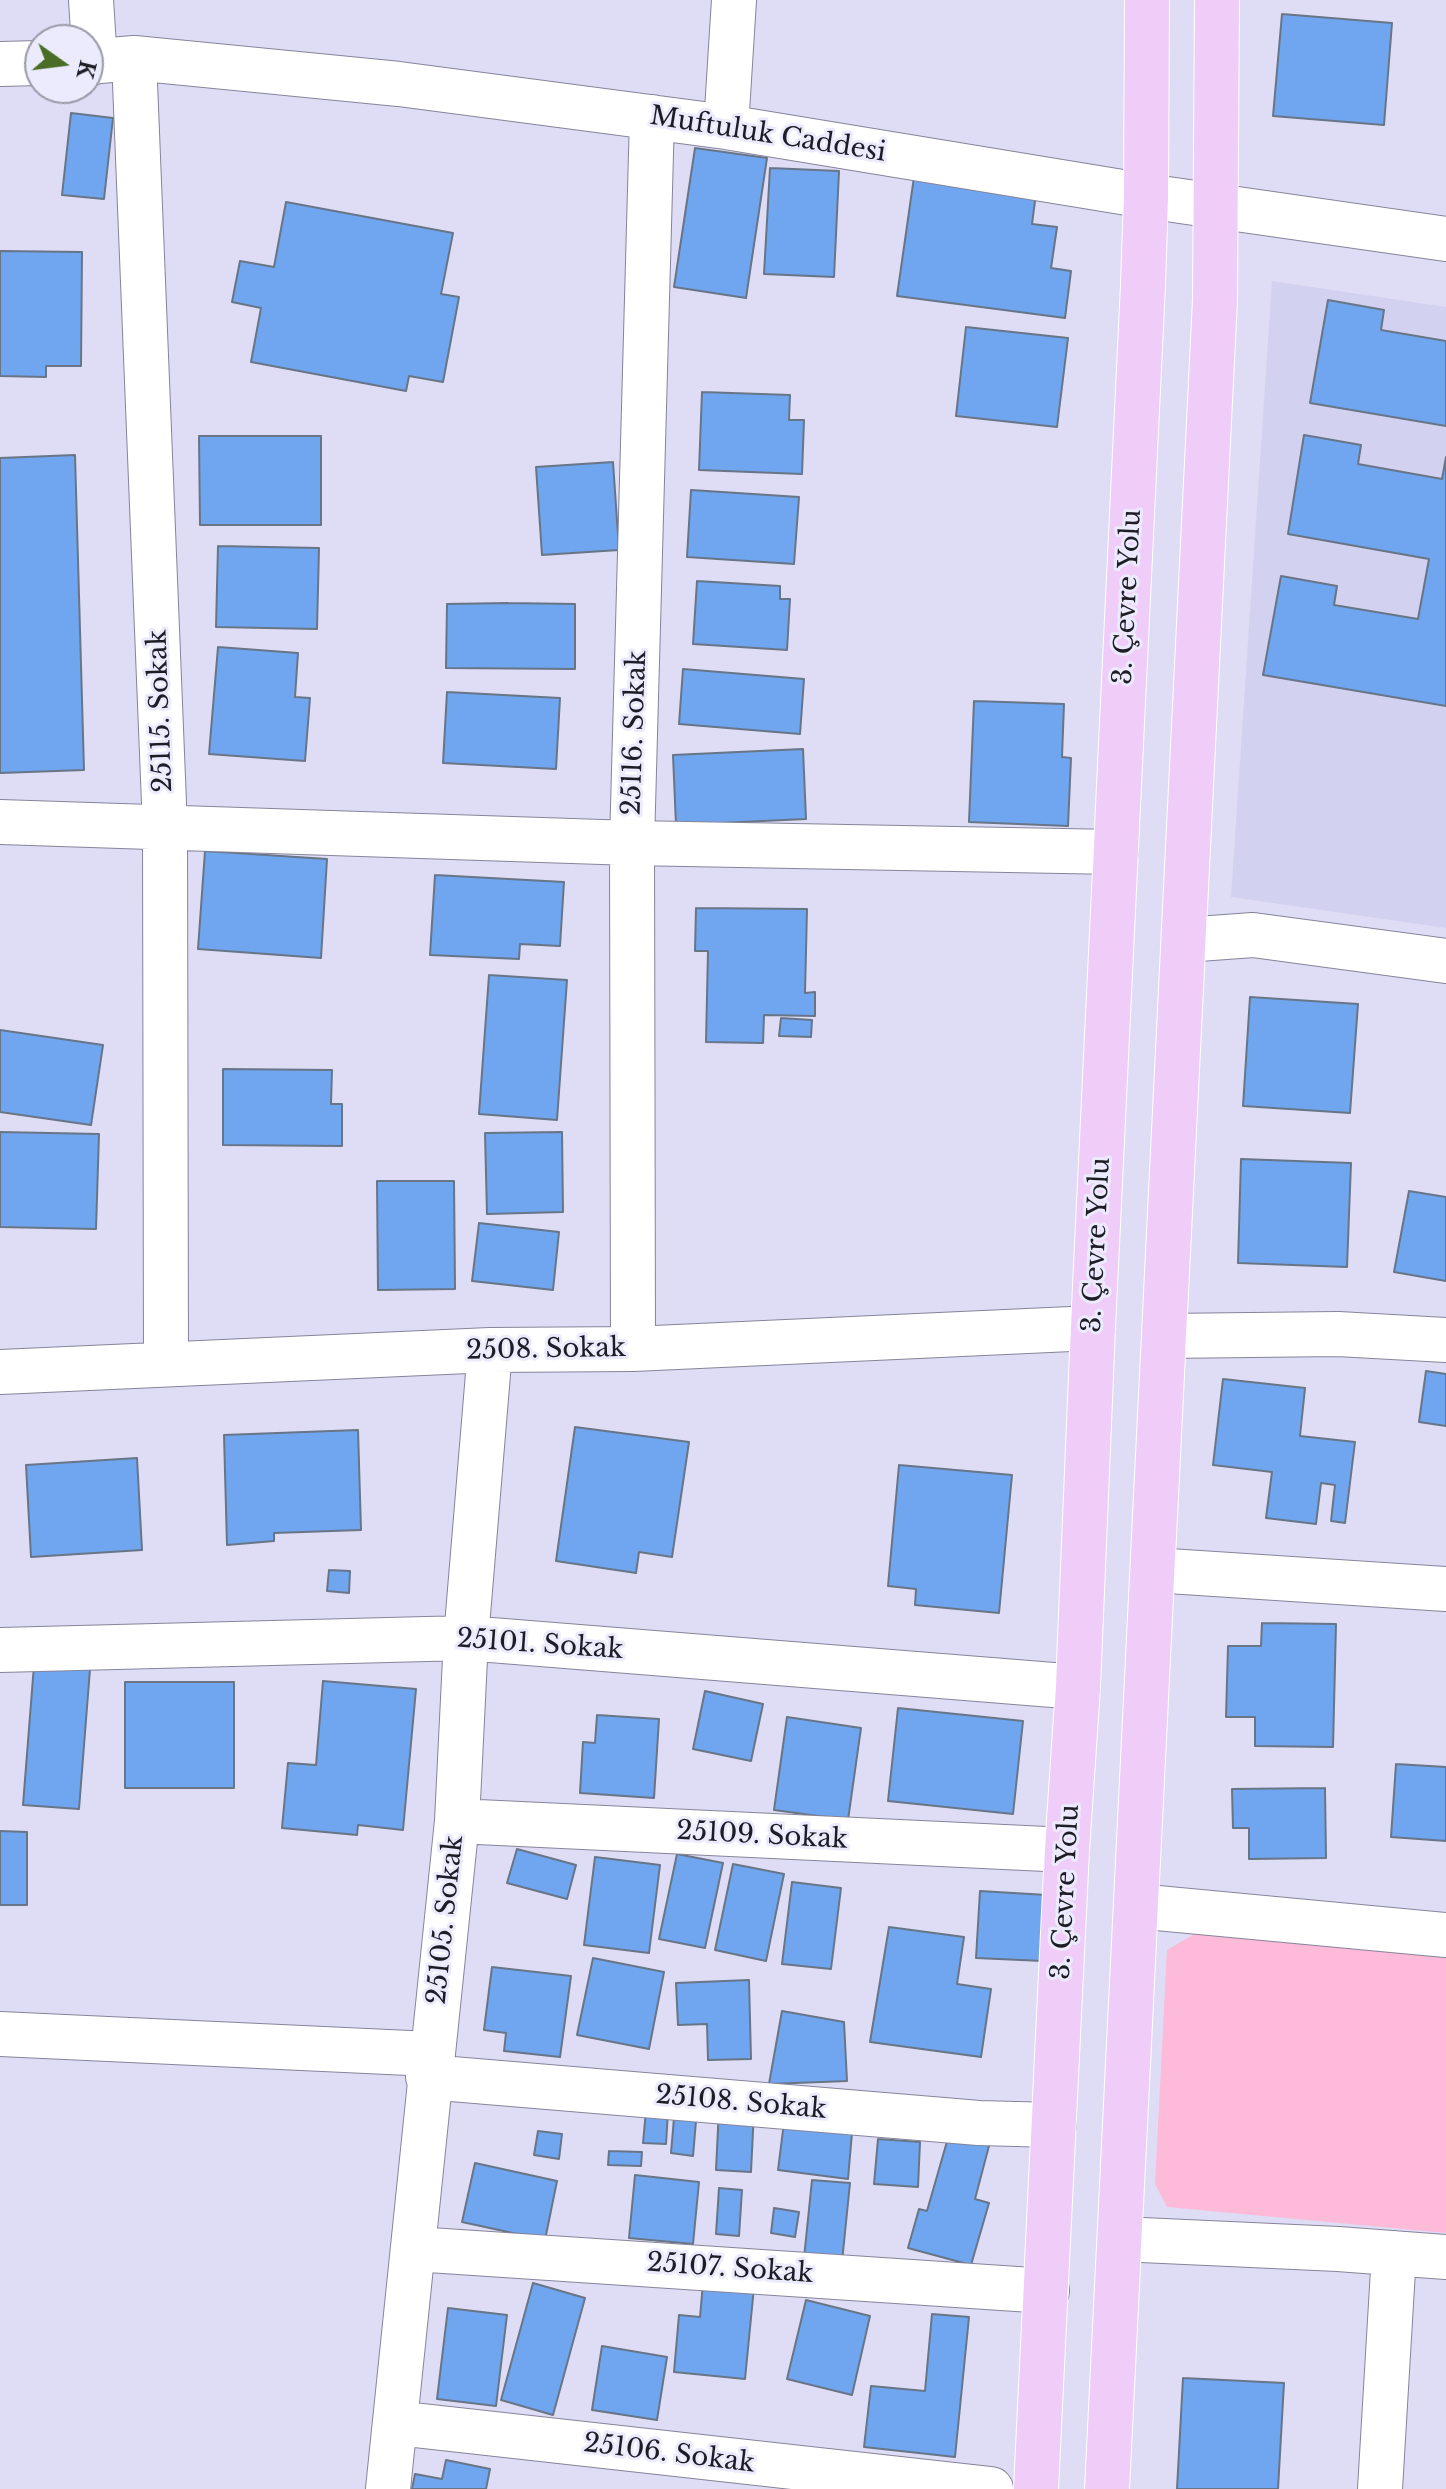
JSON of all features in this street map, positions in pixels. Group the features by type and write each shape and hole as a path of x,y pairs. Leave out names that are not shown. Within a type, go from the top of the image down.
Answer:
{"main road":[{"name":"3. Çevre Yolu","path":"1036,2489 1067,1850 1078,1687 1146,196 1147,0"},
{"path":"1107,2489 1217,207 1217,0"}],"street":[{"name":"25115. Sokak","path":"91,0 106,61 165,828 166,1364"},
{"path":"726,127 734,0"},
{"name":"Muftuluk Caddesi","path":"106,61 399,84 652,117 1217,207 1446,239"},
{"path":"0,64 24,63"},
{"name":"25116. Sokak","path":"633,1349 632,843 652,117"},
{"path":"0,822 632,843 1116,852"},
{"path":"1184,940 1253,935 1446,961"},
{"name":"2508. Sokak","path":"0,1372 490,1350 633,1349 1093,1328"},
{"path":"1164,1336 1338,1334 1446,1340"},
{"name":"25105. Sokak","path":"388,2489 457,1821 466,1638 490,1350"},
{"path":"1153,1570 1446,1589"},
{"name":"25101. Sokak","path":"0,1650 466,1638 1078,1687"},
{"name":"25109. Sokak","path":"457,1821 1067,1850"},
{"path":"1136,1906 1446,1935"},
{"name":"25108. Sokak","path":"0,2034 430,2065 979,2123 1054,2125"},
{"path":"1120,2239 1446,2257"},
{"name":"25107. Sokak","path":"414,2249 1047,2291"},
{"path":"1380,2489 1394,2253"},
{"name":"25106. Sokak","path":"396,2423 991,2489"}],"shaded area":[{"path":"1272,281 1446,307 1446,928 1231,897"},
{"path":"1196,1933 1446,1952 1446,2233 1167,2207 1155,2184 1167,1950"}],"building":[{"path":"1282,14 1392,23 1384,125 1273,116"},
{"path":"71,113 113,118 104,199 62,195"},
{"path":"695,148 767,158 746,298 674,287"},
{"path":"770,168 839,171 834,277 764,274"},
{"path":"914,177 1036,193 1032,224 1057,227 1051,268 1071,271 1065,318 897,296"},
{"path":"286,202 453,233 441,294 459,297 443,382 409,376 406,391 251,362 261,308 232,302 240,261 274,267"},
{"path":"0,251 82,252 81,366 46,366 46,377 0,376"},
{"path":"1328,300 1384,310 1381,330 1446,341 1446,426 1310,403"},
{"path":"966,327 1068,338 1057,427 956,416"},
{"path":"702,392 790,395 789,420 804,420 802,474 699,470"},
{"path":"1304,435 1361,445 1358,464 1442,479 1446,457 1446,706 1263,675 1281,576 1337,586 1334,605 1418,619 1429,559 1288,534"},
{"path":"199,436 321,436 321,525 200,525"},
{"path":"75,455 84,770 0,773 0,458"},
{"path":"613,462 619,550 542,555 536,467"},
{"path":"691,490 799,497 794,564 687,557"},
{"path":"218,546 319,548 317,629 216,627"},
{"path":"697,581 780,586 780,599 790,599 787,650 693,644"},
{"path":"447,604 575,604 575,669 446,668"},
{"path":"218,647 298,653 295,697 310,698 305,761 209,754"},
{"path":"683,669 804,679 800,734 679,724"},
{"path":"447,692 560,698 556,769 443,763"},
{"path":"974,701 1064,704 1062,757 1071,758 1068,826 969,822"},
{"path":"803,749 806,819 676,825 673,755"},
{"path":"205,851 327,859 321,958 198,949"},
{"path":"435,875 564,882 560,946 520,944 519,959 430,955"},
{"path":"696,908 807,909 805,993 815,992 815,1016 764,1015 763,1043 706,1042 708,951 695,951"},
{"path":"489,975 567,980 557,1120 479,1114"},
{"path":"1250,997 1358,1004 1350,1113 1243,1106"},
{"path":"781,1018 812,1020 811,1037 779,1036"},
{"path":"0,1030 103,1045 91,1125 0,1112"},
{"path":"223,1069 332,1070 331,1104 342,1104 342,1146 223,1145"},
{"path":"0,1132 99,1134 96,1229 0,1227"},
{"path":"562,1132 563,1212 487,1214 485,1133"},
{"path":"1241,1159 1351,1163 1347,1267 1238,1263"},
{"path":"377,1181 454,1181 455,1289 378,1290"},
{"path":"1409,1191 1446,1197 1446,1281 1394,1272"},
{"path":"479,1223 559,1232 553,1290 472,1281"},
{"path":"1426,1371 1446,1374 1446,1426 1419,1422"},
{"path":"1223,1379 1305,1388 1300,1436 1355,1442 1345,1523 1331,1521 1335,1485 1321,1483 1316,1524 1266,1518 1272,1472 1213,1465"},
{"path":"575,1427 689,1442 672,1557 639,1552 636,1573 556,1561"},
{"path":"358,1430 361,1530 274,1533 274,1541 227,1545 224,1435"},
{"path":"137,1458 142,1550 31,1557 26,1465"},
{"path":"899,1465 1012,1475 999,1613 915,1605 916,1589 888,1586"},
{"path":"329,1570 350,1571 349,1593 327,1591"},
{"path":"1262,1623 1336,1624 1333,1747 1255,1746 1255,1717 1226,1717 1228,1646 1261,1646"},
{"path":"34,1665 90,1669 79,1809 23,1805"},
{"path":"323,1681 416,1689 403,1830 358,1825 357,1835 282,1828 288,1763 316,1765"},
{"path":"125,1682 234,1682 234,1788 125,1788"},
{"path":"705,1691 763,1704 751,1761 693,1749"},
{"path":"898,1708 1023,1721 1013,1814 888,1801"},
{"path":"597,1715 659,1719 654,1798 580,1793 583,1742 595,1743"},
{"path":"787,1717 861,1728 848,1820 774,1810"},
{"path":"1396,1764 1446,1767 1446,1841 1391,1837"},
{"path":"1325,1788 1326,1858 1249,1859 1249,1828 1233,1828 1232,1789"},
{"path":"0,1831 27,1832 27,1905 0,1905"},
{"path":"517,1849 576,1865 567,1899 507,1883"},
{"path":"677,1854 723,1863 705,1948 659,1939"},
{"path":"595,1857 660,1865 649,1953 584,1945"},
{"path":"733,1864 784,1874 766,1961 715,1950"},
{"path":"792,1882 841,1888 831,1969 782,1964"},
{"path":"980,1891 1047,1895 1043,1961 976,1958"},
{"path":"889,1927 964,1937 957,1984 991,1989 981,2057 870,2042"},
{"path":"593,1958 664,1972 649,2049 577,2035"},
{"path":"492,1967 571,1976 560,2057 504,2051 506,2033 484,2030"},
{"path":"749,1980 751,2059 708,2060 707,2024 678,2025 676,1983"},
{"path":"782,2011 844,2022 847,2081 769,2084"},
{"path":"719,2108 754,2110 751,2172 716,2170"},
{"path":"646,2110 668,2111 666,2144 643,2143"},
{"path":"785,2114 853,2121 848,2179 778,2170"},
{"path":"674,2118 696,2121 693,2156 671,2153"},
{"path":"538,2131 562,2134 559,2159 534,2155"},
{"path":"950,2131 990,2142 975,2199 989,2203 971,2265 908,2248 919,2209 927,2211"},
{"path":"878,2139 920,2142 918,2187 874,2184"},
{"path":"609,2151 642,2152 641,2166 608,2165"},
{"path":"475,2163 557,2181 545,2240 462,2222"},
{"path":"635,2175 699,2182 693,2244 629,2238"},
{"path":"812,2180 850,2183 842,2262 804,2258"},
{"path":"719,2188 742,2190 739,2236 716,2234"},
{"path":"774,2208 799,2212 795,2237 771,2233"},
{"path":"704,2272 755,2277 745,2379 674,2372 679,2315 700,2317"},
{"path":"533,2283 585,2298 553,2415 501,2400"},
{"path":"806,2300 870,2316 852,2395 787,2379"},
{"path":"448,2308 507,2315 496,2406 437,2399"},
{"path":"932,2314 969,2317 955,2457 864,2447 871,2386 925,2391"},
{"path":"602,2346 667,2357 657,2420 592,2410"},
{"path":"1183,2378 1284,2383 1278,2489 1177,2489"},
{"path":"446,2460 490,2469 486,2489 412,2489 415,2474 442,2479"}]}
